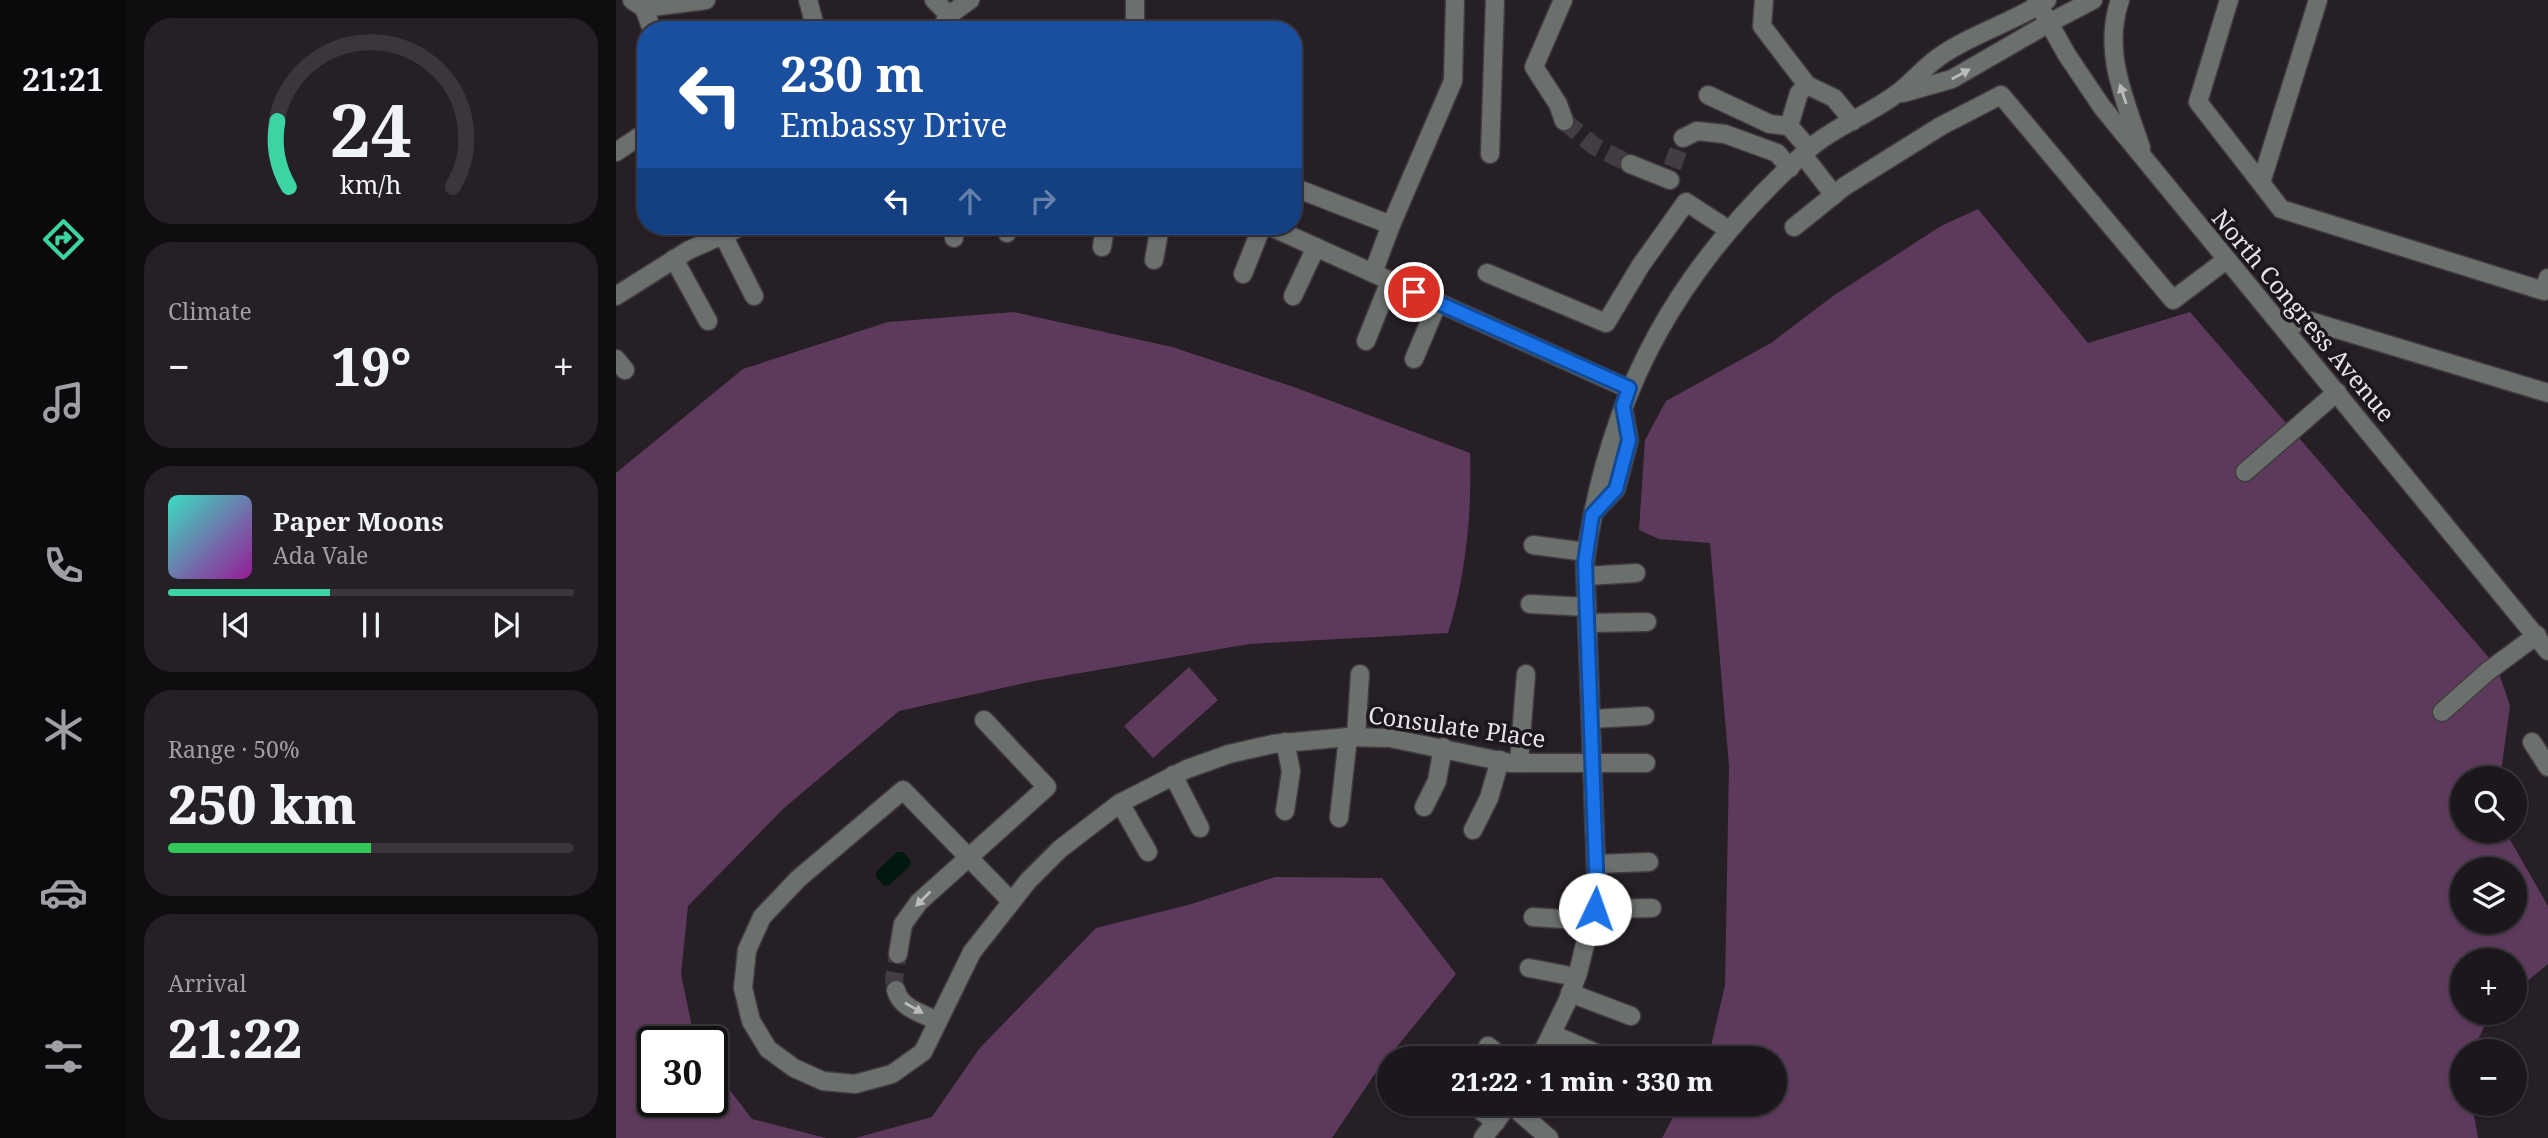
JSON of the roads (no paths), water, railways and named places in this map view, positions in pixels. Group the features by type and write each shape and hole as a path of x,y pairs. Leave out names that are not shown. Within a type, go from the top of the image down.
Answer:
{"street":[{"path":"648,21 639,3 706,0"},
{"path":"808,0 814,21"},
{"path":"934,0 944,21"},
{"path":"945,21 970,0"},
{"path":"1135,0 1135,21"},
{"path":"1373,273 1453,81 1455,0"},
{"path":"1490,154 1495,0"},
{"path":"1563,0 1534,67 1558,104 1564,121"},
{"path":"1764,0 1762,26 1807,85 1834,97 1853,121"},
{"path":"1896,95 1952,79 2093,0"},
{"path":"2120,0 2112,37 2114,67 2144,158"},
{"path":"2229,0 2197,102 2281,209 2544,291 2548,278"},
{"path":"2261,183 2318,0"},
{"path":"1546,1046 1573,985 1597,895 1586,552 1592,515 1589,486 1606,423 1623,406 1629,388 1667,314 1693,275 1729,230 1801,157 1896,95 1940,56 2040,2"},
{"name":"North Congress Avenue","path":"2040,2 2067,55 2102,107 2548,651"},
{"path":"1807,85 1798,93 1789,126 1801,157 1834,195"},
{"path":"1794,227 1834,195 1941,125 2001,94 2173,300 2227,260"},
{"path":"1708,95 1770,124 1789,126"},
{"path":"1683,138 1698,131 1725,134 1777,153 1801,157"},
{"path":"616,152 637,138"},
{"path":"1630,164 1671,173 1686,202 1729,230"},
{"path":"1302,190 1391,225"},
{"path":"1487,273 1606,323 1641,265 1686,202"},
{"path":"616,296 674,259 723,235 754,296"},
{"path":"1102,247 1104,235"},
{"path":"1154,260 1158,235"},
{"path":"1243,274 1258,235"},
{"path":"1289,235 1629,388"},
{"path":"1293,296 1315,247"},
{"path":"674,259 708,321"},
{"path":"1366,341 1391,281"},
{"path":"1414,359 1438,302"},
{"path":"2282,325 2310,321 2548,393"},
{"path":"2245,472 2337,392"},
{"path":"1592,515 1616,489 1629,440 1623,406"},
{"path":"1533,545 1586,552"},
{"path":"1586,576 1636,573"},
{"path":"1530,604 1587,615 1647,622"},
{"path":"2441,712 2487,672 2537,635"},
{"path":"1339,818 1360,674"},
{"path":"1519,763 1525,674"},
{"path":"1591,719 1645,716"},
{"path":"898,954 903,924 919,902 1047,787 984,720"},
{"name":"Consulate Place","path":"970,858 903,790 798,879 762,917 747,950 743,989 751,1021 768,1049 794,1068 823,1081 855,1084 892,1074 923,1052 972,952 1011,901 1060,849 1120,803 1173,775 1229,754 1285,742 1352,737 1390,738 1519,763 1646,763"},
{"path":"1285,742 1291,771 1285,811"},
{"path":"2532,742 2548,767"},
{"path":"1424,807 1437,781 1443,747"},
{"path":"1473,830 1489,798 1500,760"},
{"path":"1173,775 1200,828"},
{"path":"1120,803 1148,852"},
{"path":"970,858 1011,901"},
{"path":"1596,864 1649,862"},
{"path":"1533,917 1593,915 1652,908"},
{"path":"1529,968 1573,985 1631,1016"},
{"path":"896,990 907,1006 938,1021"},
{"path":"1552,1034 1580,1046"},
{"path":"1488,1116 1496,1122"},
{"path":"1483,1138 1501,1116"},
{"path":"1524,1116 1549,1138"}],"tunnel":[{"path":"1564,121 1594,146 1630,164"},
{"path":"1672,167 1683,138"},
{"path":"896,990 894,979 898,954"}]}
